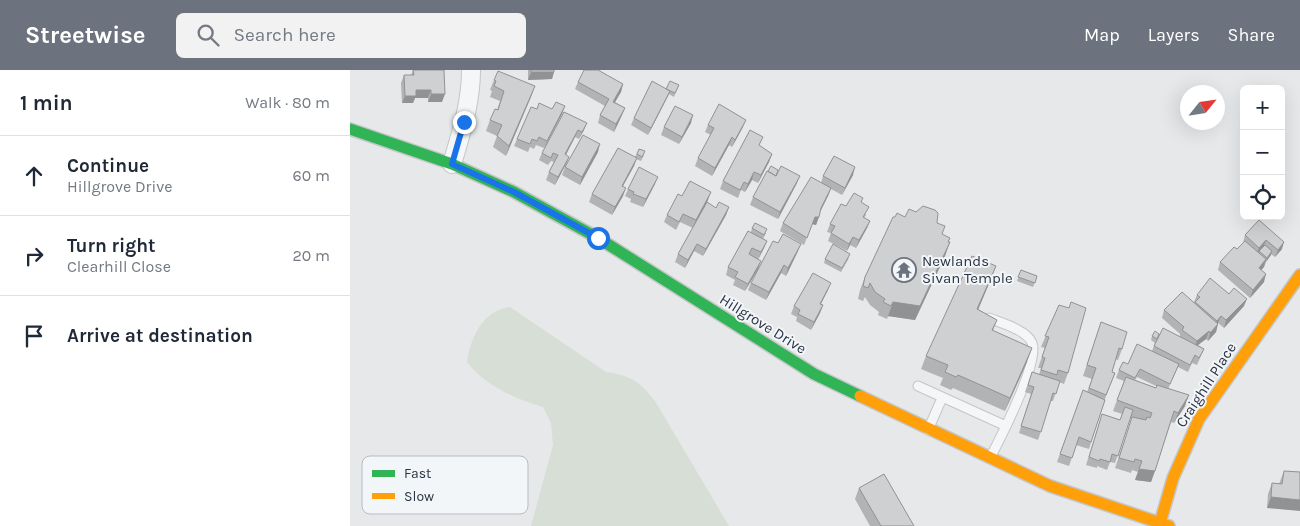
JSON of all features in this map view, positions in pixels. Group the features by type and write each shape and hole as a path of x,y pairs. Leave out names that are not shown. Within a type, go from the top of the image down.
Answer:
{"street":[{"path":"452,164 464,122 471,86 471,70"},
{"name":"Hillgrove Drive","path":"350,128 452,164 514,192 598,238 814,374 928,430 1050,486 1164,525"},
{"name":"Craighill Place","path":"1164,525 1173,478 1199,419 1300,275"}],"lane":[{"path":"989,318 1028,338 1033,344 1033,358 1006,426 990,459"},
{"path":"918,386 1006,426"},
{"path":"928,430 942,398"}],"shaded area":[{"path":"510,307 606,372 622,375 634,380 644,389 655,401 729,526 531,526 553,445 551,423 543,407 522,400 492,385 467,362 471,343 485,320 500,309"}],"building":[{"path":"413,70 444,70 445,94 431,94 431,90 416,90 416,96 405,96 404,75 414,75"},
{"path":"531,70 554,70 554,72 531,72"},
{"path":"584,70 598,70 623,84 613,102 625,108 616,124 600,115 609,99 578,82"},
{"path":"498,71 535,86 509,146 497,136 502,125 490,120 495,109 498,110 504,91 494,86 496,81 494,80"},
{"path":"652,81 670,91 651,128 634,118"},
{"path":"670,81 679,85 675,93 666,89"},
{"path":"556,102 565,106 547,141 539,137 537,141 532,139 530,144 517,139 531,107 537,109 539,103 552,109"},
{"path":"719,104 746,120 735,140 732,137 715,168 698,158 714,128 708,125"},
{"path":"675,106 693,115 682,137 664,127"},
{"path":"564,112 587,123 582,132 578,130 565,154 569,157 558,177 549,172 558,155 553,153 551,158 542,153"},
{"path":"750,130 763,137 759,145 772,154 761,175 754,172 748,184 744,182 740,190 723,181"},
{"path":"583,135 600,144 582,177 565,167"},
{"path":"618,148 637,158 622,186 626,188 615,207 592,194"},
{"path":"639,149 645,151 642,157 637,154"},
{"path":"834,156 855,167 845,188 823,176"},
{"path":"771,166 778,170 776,176 768,171"},
{"path":"781,166 800,176 780,212 753,197 767,171 776,176"},
{"path":"639,167 658,177 646,199 633,194 634,192 628,189"},
{"path":"811,177 831,188 821,208 819,217 815,217 807,238 783,223"},
{"path":"690,181 711,192 696,220 683,214 679,222 667,215 678,194 682,196"},
{"path":"854,193 863,198 861,202 869,207 863,217 870,221 859,240 853,237 849,244 831,233 835,226 830,224 841,204 846,206"},
{"path":"707,202 716,208 719,202 729,207 706,249 697,244 688,260 678,254"},
{"path":"923,206 938,213 937,223 945,226 942,234 950,238 948,242 950,242 920,306 893,302 891,306 883,302 885,299 875,292 870,283 868,288 863,286 865,277 893,217 897,213 905,217 909,209 916,212"},
{"path":"1259,220 1284,242 1278,250 1266,240 1259,248 1245,235"},
{"path":"755,223 767,229 764,235 752,228"},
{"path":"748,231 767,241 761,252 752,248 749,254 761,261 748,284 735,277 738,272 728,267"},
{"path":"783,234 801,244 788,268 784,265 769,292 751,283 773,241 778,243"},
{"path":"1245,241 1266,259 1259,268 1266,274 1253,290 1220,262 1234,247 1237,249"},
{"path":"833,244 850,254 842,268 825,259"},
{"path":"1265,245 1272,251 1267,258 1259,251"},
{"path":"972,256 996,266 977,309 997,320 992,330 1032,348 1010,398 958,375 956,377 945,372 948,365 926,356"},
{"path":"1021,270 1037,276 1035,283 1018,277"},
{"path":"813,273 831,283 820,304 823,305 814,322 798,314 800,310 794,306"},
{"path":"1210,278 1229,294 1234,288 1247,299 1226,320 1221,316 1217,321 1195,302 1200,297 1197,295"},
{"path":"1182,292 1218,324 1210,333 1209,331 1197,341 1182,330 1184,327 1164,310"},
{"path":"1071,302 1086,308 1068,373 1058,370 1057,375 1041,370 1045,358 1042,357 1049,337 1045,336 1059,305 1069,308"},
{"path":"1101,322 1127,332 1122,349 1119,348 1112,372 1115,373 1106,395 1089,388 1096,368 1087,365"},
{"path":"1163,328 1204,349 1199,358 1195,355 1190,365 1154,346"},
{"path":"1155,331 1159,334 1157,339 1152,336"},
{"path":"1137,344 1179,364 1170,384 1140,369 1135,378 1119,370 1123,362 1128,364"},
{"path":"1032,372 1060,381 1056,394 1053,393 1041,432 1021,426 1034,387 1028,385"},
{"path":"1126,377 1156,388 1157,385 1189,395 1178,413 1174,411 1155,471 1139,469 1142,461 1135,459 1134,462 1119,458 1132,417 1146,420 1147,417 1150,418 1152,413 1117,400"},
{"path":"1083,390 1105,400 1091,442 1079,437 1072,458 1060,454"},
{"path":"1125,407 1133,410 1118,456 1112,454 1110,462 1100,459 1099,461 1089,457 1102,414 1120,420"},
{"path":"1284,471 1300,472 1300,500 1271,497 1272,483 1282,484"},
{"path":"884,474 914,526 881,526 859,488"}],"traffic: fast":[{"path":"350,129 452,164 514,192 598,238 814,374 860,396"}],"traffic: slow":[{"path":"1160,523 1173,478 1199,419 1300,275"},
{"path":"860,396 1050,486 1169,526"}],"place":[{"name":"Newlands Sivan Temple","path":"904,270"}],"route":[{"path":"464,122 452,164 514,192 598,238"}]}
